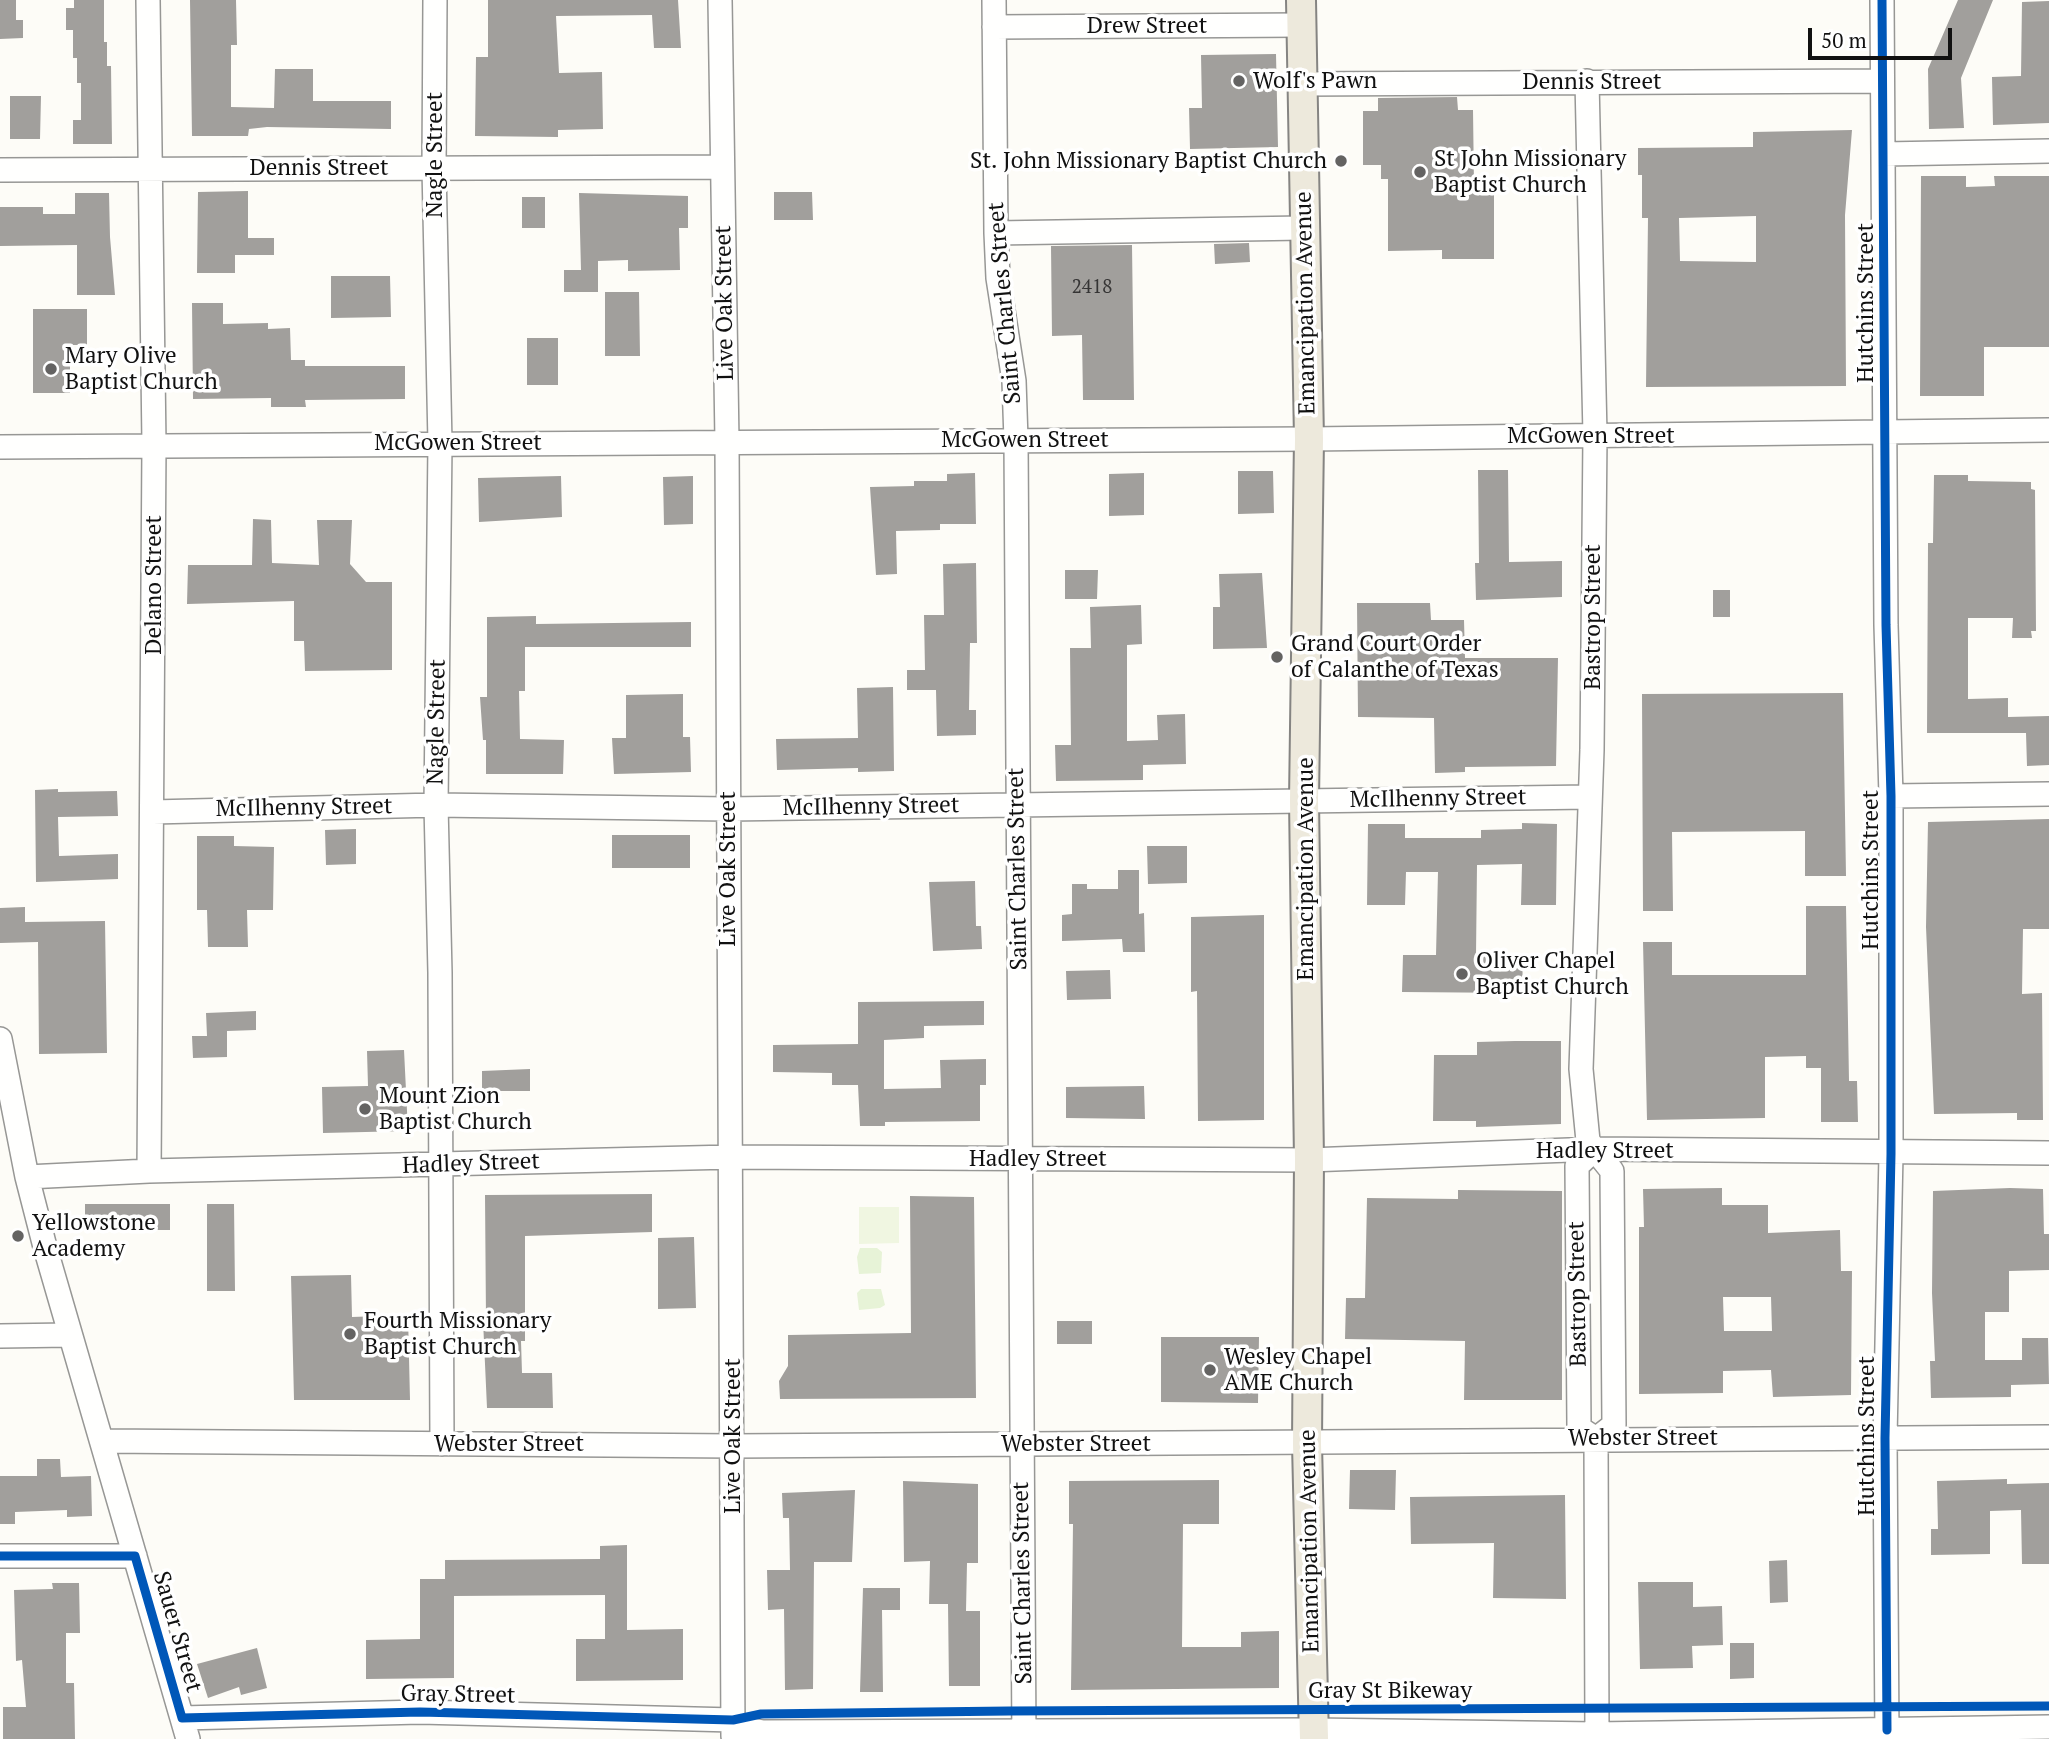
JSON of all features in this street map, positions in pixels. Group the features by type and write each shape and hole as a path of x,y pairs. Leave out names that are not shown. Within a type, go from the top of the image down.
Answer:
{"main road":[{"name":"Emancipation Avenue","path":"1301,13 1309,439 1304,800 1309,1160 1307,1444 1314,1735"}],"street":[{"name":"Delano Street","path":"148,0 154,444 149,1171"},
{"name":"Nagle Street","path":"435,0 434,168 440,443 436,805 442,1166 442,1444"},
{"name":"Live Oak Street","path":"720,0 727,441 734,1446 733,1730"},
{"name":"Saint Charles Street","path":"993,0 996,233 999,278 1014,381 1016,440 1016,804 1022,1160 1024,1736"},
{"name":"Hutchins Street","path":"1882,0 1886,625 1891,796 1891,1154 1885,1438 1887,1734"},
{"name":"Drew Street","path":"993,27 1301,13"},
{"name":"Dennis Street","path":"1302,84 1882,81"},
{"name":"Bastrop Street","path":"1587,82 1595,435 1592,750 1581,1069 1588,1141 1595,1149 1612,1171 1614,1425 1596,1438 1579,1428 1577,1180 1577,1166 1595,1149"},
{"path":"1884,154 2049,151"},
{"name":"Dennis Street","path":"0,170 722,167"},
{"path":"996,233 1303,228"},
{"name":"McGowen Street","path":"0,447 1309,439 2049,430"},
{"path":"1891,796 2049,794"},
{"name":"McIlhenny Street","path":"153,812 436,805 728,809 1589,797"},
{"name":"Sauer Street","path":"0,1039 27,1177 69,1335 103,1441 185,1729"},
{"name":"Hadley Street","path":"27,1177 149,1171 731,1157 1309,1160 1595,1149 1891,1154 2049,1153"},
{"path":"0,1336 69,1335"},
{"name":"Webster Street","path":"103,1441 734,1446 1307,1444 1596,1438 2049,1437"},
{"path":"1596,1438 1596,1737"},
{"path":"0,1556 135,1556"},
{"name":"Gray Street","path":"185,1729 420,1712 763,1732 1024,1736 1596,1737 1887,1734 2049,1727"}],"green space":[{"path":"859,1207 899,1207 899,1243 859,1244"},
{"path":"860,1248 877,1248 882,1252 881,1273 859,1274 857,1257"},
{"path":"861,1289 881,1289 885,1305 859,1310 857,1293"}],"building":[{"path":"0,0 16,0 16,20 23,20 23,38 0,39"},
{"path":"74,0 104,0 104,42 107,42 107,66 111,66 112,144 73,144 73,120 81,120 81,83 77,83 77,58 73,58 73,30 66,30 66,8 74,8"},
{"path":"190,0 236,0 237,45 231,45 231,107 274,108 275,69 313,69 313,101 391,101 391,129 267,127 249,129 248,136 192,136"},
{"path":"488,0 678,0 681,48 654,48 652,15 556,16 559,73 602,72 603,129 558,130 558,137 475,136 476,57 488,57"},
{"path":"1958,0 1993,0 1961,78 1964,128 1929,129 1928,69"},
{"path":"2049,1 2049,123 1993,125 1992,77 2021,76 2022,2"},
{"name":"Wolf's Pawn","path":"1276,54 1278,147 1190,149 1189,108 1202,108 1201,55"},
{"path":"10,96 41,96 40,139 10,139"},
{"name":"St John Missionary Baptist Church","path":"1457,97 1458,110 1473,110 1474,186 1494,186 1494,259 1442,259 1442,250 1388,251 1388,179 1381,179 1381,165 1363,165 1363,111 1378,111 1378,98"},
{"path":"1852,130 1845,215 1846,386 1646,387 1648,218 1642,218 1642,175 1638,175 1638,148 1753,147 1753,132","holes":["1756,216 1756,262 1680,261 1679,218"]},
{"path":"1921,176 1966,176 1966,187 1995,186 1994,176 2049,176 2049,347 1984,347 1984,396 1920,396"},
{"path":"248,191 248,238 274,238 274,255 235,255 235,273 197,273 198,192"},
{"path":"774,192 812,192 813,220 774,220"},
{"path":"75,193 109,193 115,295 77,295 77,245 0,246 0,207 43,207 43,214 75,214"},
{"path":"579,193 688,196 688,228 679,228 680,270 628,271 628,260 598,261 598,292 564,292 564,270 581,270"},
{"path":"522,197 545,197 545,228 522,228"},
{"path":"1249,243 1250,262 1215,264 1214,244"},
{"path":"1132,245 1134,400 1083,400 1082,335 1052,336 1051,246"},
{"path":"331,276 390,276 391,317 331,318"},
{"path":"605,292 639,292 640,356 605,356"},
{"path":"192,303 223,303 223,324 268,323 268,329 290,328 291,360 305,360 305,366 405,366 405,399 305,400 306,407 271,407 271,398 193,399"},
{"name":"Mary Olive Baptist Church","path":"33,309 87,309 87,345 70,345 70,393 33,393"},
{"path":"527,338 558,338 558,385 527,385"},
{"path":"1478,470 1508,470 1509,562 1562,561 1562,597 1476,600 1475,563 1479,563"},
{"path":"1238,471 1273,471 1274,513 1238,514"},
{"path":"975,473 976,524 940,524 940,530 896,531 897,574 876,575 870,487 914,486 914,481 947,481 947,474"},
{"path":"1144,473 1144,515 1109,516 1109,474"},
{"path":"1934,475 1968,475 1968,481 2031,482 2031,489 2035,490 2036,631 2031,631 2032,638 2012,638 2013,618 1968,618 1968,699 2008,698 2008,717 2049,716 2049,765 2027,766 2026,733 1927,733 1928,543 1933,543"},
{"path":"561,476 562,517 479,522 478,478"},
{"path":"693,476 693,524 664,525 663,477"},
{"path":"253,519 271,520 272,563 319,565 317,520 352,520 350,564 366,582 392,582 392,670 305,671 304,641 294,641 294,601 187,604 188,565 252,565"},
{"path":"976,563 977,643 970,643 969,710 976,710 976,735 937,736 936,690 907,690 907,670 925,670 924,615 944,615 943,564"},
{"path":"1065,570 1098,570 1097,599 1065,599"},
{"path":"1262,573 1267,648 1213,649 1213,607 1220,607 1219,574"},
{"path":"1713,590 1730,590 1730,617 1713,617"},
{"path":"1357,603 1430,603 1431,620 1464,620 1465,658 1558,658 1556,766 1465,767 1465,772 1435,773 1434,718 1358,717"},
{"path":"1141,605 1142,644 1127,645 1127,741 1158,740 1157,715 1185,714 1186,764 1143,765 1143,780 1056,781 1055,745 1071,745 1070,648 1091,648 1090,607"},
{"path":"536,616 536,624 691,622 691,647 525,647 525,691 519,691 520,739 564,740 563,774 486,774 486,740 483,740 480,697 487,697 487,617"},
{"path":"893,687 894,771 858,772 858,768 777,770 776,739 858,738 857,688"},
{"path":"1843,693 1846,876 1805,876 1805,831 1672,832 1673,911 1643,911 1642,694"},
{"path":"683,694 683,737 690,737 691,772 614,774 612,738 626,738 626,695"},
{"path":"58,789 58,792 117,791 118,816 58,817 59,856 118,854 118,879 36,882 35,790"},
{"path":"2049,819 2049,929 2023,929 2022,994 2042,993 2043,1120 2017,1120 2017,1113 1934,1114 1926,927 1928,822"},
{"path":"1522,823 1557,824 1556,905 1521,905 1522,864 1477,865 1476,955 1523,956 1522,993 1402,992 1403,955 1436,955 1438,872 1406,872 1405,905 1367,905 1368,824 1405,824 1405,838 1481,838 1481,830 1522,829"},
{"path":"356,829 356,864 326,865 325,830"},
{"path":"612,835 690,835 690,868 612,868"},
{"path":"197,836 234,836 234,846 274,847 273,910 247,910 248,947 208,947 207,910 197,910"},
{"path":"1147,846 1187,846 1187,883 1148,884"},
{"path":"1118,870 1139,870 1139,914 1144,913 1145,952 1123,952 1122,939 1062,941 1062,915 1072,914 1072,884 1087,884 1087,889 1118,889"},
{"path":"975,881 976,926 981,926 982,949 933,951 929,882"},
{"path":"1806,906 1846,906 1849,1081 1857,1081 1858,1122 1821,1122 1821,1068 1806,1068 1806,1056 1765,1057 1765,1118 1647,1120 1643,942 1672,942 1672,975 1806,975"},
{"path":"25,907 25,922 105,921 107,1053 39,1054 38,942 0,943 0,908"},
{"path":"1264,915 1264,1120 1198,1121 1197,991 1191,992 1191,917"},
{"path":"1110,970 1111,999 1067,1000 1066,971"},
{"path":"984,1001 984,1025 924,1026 924,1038 884,1040 884,1089 941,1088 940,1060 986,1059 986,1085 980,1085 980,1121 885,1122 885,1126 860,1126 858,1085 832,1085 832,1073 773,1072 773,1045 858,1044 858,1002"},
{"path":"256,1011 256,1030 227,1031 227,1057 193,1058 192,1036 207,1036 206,1013"},
{"path":"1561,1041 1561,1124 1476,1127 1476,1121 1433,1121 1434,1055 1477,1055 1477,1042"},
{"name":"Mount Zion Baptist Church","path":"404,1050 408,1131 323,1133 322,1087 368,1086 367,1051"},
{"path":"530,1069 530,1091 482,1091 482,1071"},
{"path":"1144,1086 1145,1119 1066,1118 1066,1087"},
{"path":"1722,1188 1722,1205 1768,1205 1768,1233 1840,1230 1841,1271 1852,1271 1851,1395 1773,1397 1771,1370 1723,1371 1723,1393 1639,1394 1639,1227 1644,1227 1643,1189","holes":["1723,1297 1771,1297 1772,1331 1724,1331"]},
{"path":"2043,1189 2044,1234 2049,1234 2049,1270 2009,1271 2009,1312 1985,1312 1985,1360 2022,1360 2022,1338 2048,1338 2049,1384 2011,1385 2011,1397 1931,1398 1930,1361 1935,1361 1932,1293 1933,1191"},
{"path":"1458,1190 1562,1191 1562,1400 1464,1400 1465,1341 1345,1339 1346,1298 1365,1298 1367,1198 1458,1199"},
{"path":"652,1194 652,1232 525,1236 525,1341 521,1341 522,1373 552,1373 553,1408 487,1408 483,1320 486,1320 485,1195"},
{"path":"910,1196 974,1197 976,1398 780,1399 779,1381 788,1366 788,1335 911,1333"},
{"path":"85,1204 170,1204 170,1230 85,1230"},
{"path":"207,1204 234,1204 235,1291 207,1291"},
{"path":"694,1237 696,1308 658,1309 658,1238"},
{"name":"Fourth Missionary Baptist Church","path":"351,1275 352,1317 408,1315 410,1400 294,1400 291,1276"},
{"path":"1057,1321 1092,1321 1092,1344 1057,1344"},
{"name":"Wesley Chapel AME Church","path":"1161,1337 1259,1337 1258,1403 1161,1402"},
{"path":"37,1459 60,1459 61,1477 91,1476 92,1516 67,1517 67,1510 15,1512 15,1524 0,1524 0,1476 37,1476"},
{"path":"1350,1470 1396,1470 1395,1510 1349,1509"},
{"path":"2007,1479 2007,1484 2049,1483 2049,1564 2022,1564 2021,1510 1990,1511 1990,1554 1931,1555 1931,1529 1938,1529 1937,1481"},
{"path":"1219,1480 1219,1524 1183,1524 1182,1647 1241,1647 1241,1632 1279,1631 1279,1688 1071,1690 1073,1524 1069,1524 1069,1481"},
{"path":"903,1481 978,1484 978,1563 967,1563 966,1611 980,1611 980,1686 949,1686 948,1604 929,1604 930,1561 904,1562"},
{"path":"855,1490 852,1562 814,1562 813,1689 785,1690 784,1609 768,1610 767,1570 790,1570 789,1518 783,1518 782,1493"},
{"path":"1565,1495 1566,1599 1493,1598 1494,1543 1411,1544 1410,1497"},
{"path":"627,1545 627,1630 683,1629 683,1680 576,1681 576,1639 605,1639 605,1595 454,1596 454,1678 366,1679 366,1640 420,1639 420,1579 445,1579 445,1560 600,1559 600,1546"},
{"path":"1787,1560 1788,1602 1770,1603 1769,1561"},
{"path":"1638,1582 1693,1582 1693,1607 1722,1606 1723,1645 1692,1646 1693,1668 1640,1669"},
{"path":"52,1583 79,1583 80,1633 66,1633 66,1683 74,1683 75,1739 3,1739 3,1707 26,1707 22,1660 16,1661 14,1590 53,1589"},
{"path":"863,1588 900,1588 900,1610 882,1610 883,1692 860,1692"},
{"path":"1730,1643 1754,1643 1754,1678 1730,1679"},
{"path":"257,1648 267,1688 241,1695 239,1687 208,1698 197,1664"}],"cycle path":[{"path":"1882,0 1886,625 1891,796 1891,1154 1885,1438 1887,1730"},
{"name":"Gray St Bikeway","path":"0,1556 135,1556 182,1718 420,1712 733,1720 761,1714 1009,1711 2049,1706"}],"place":[{"name":"Wolf's Pawn","path":"1239,81"},
{"name":"St. John Missionary Baptist Church","path":"1341,161"},
{"name":"St John Missionary Baptist Church","path":"1420,172"},
{"name":"Mary Olive Baptist Church","path":"51,369"},
{"name":"Grand Court Order of Calanthe of Texas","path":"1277,657"},
{"name":"Oliver Chapel Baptist Church","path":"1462,974"},
{"name":"Mount Zion Baptist Church","path":"365,1109"},
{"name":"Yellowstone Academy","path":"18,1236"},
{"name":"Fourth Missionary Baptist Church","path":"350,1334"},
{"name":"Wesley Chapel AME Church","path":"1210,1370"}]}
